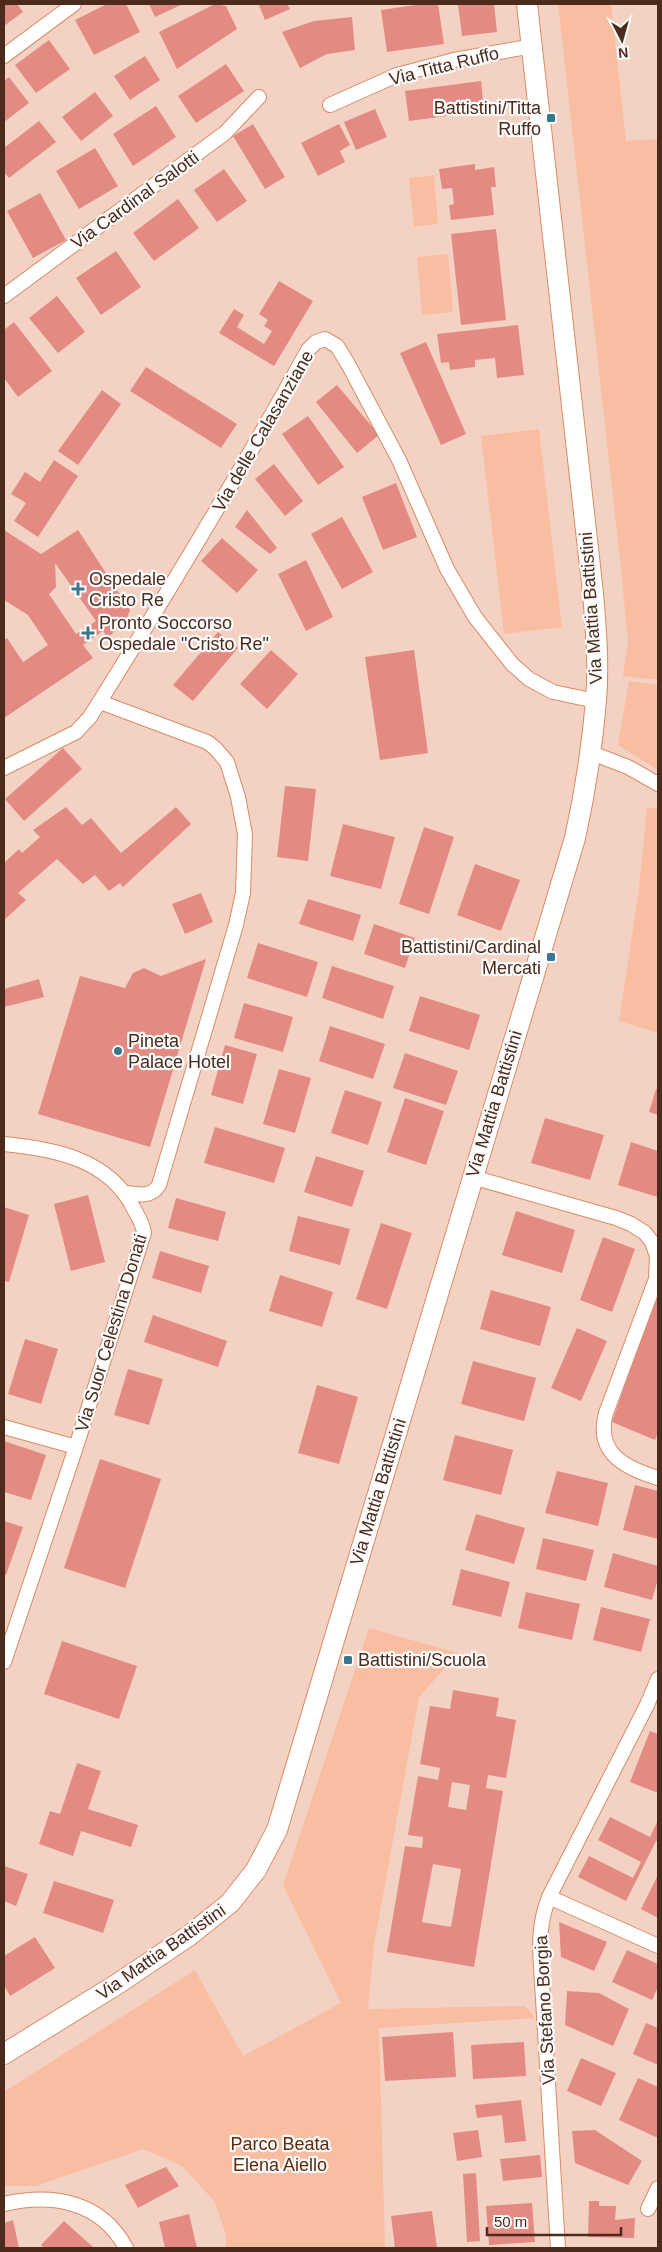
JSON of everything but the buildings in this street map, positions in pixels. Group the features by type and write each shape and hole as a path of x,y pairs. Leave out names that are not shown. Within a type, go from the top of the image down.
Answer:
{"main road":[{"name":"Via Mattia Battistini","path":"4,2054 119,1983 190,1936 230,1903 256,1870 277,1830 570,856 582,806 590,752 596,701 597,651 593,593 527,4"}],"street":[{"path":"4,56 74,4"},
{"name":"Via Titta Ruffo","path":"330,105 397,75 454,60 532,46"},
{"name":"Via Cardinal Salotti","path":"4,296 225,133 259,97"},
{"name":"Via delle Calasanziane","path":"4,768 80,729 100,702 178,578 308,350 316,342 325,339 337,346 348,364 399,460 447,569 475,617 512,664 529,679 553,692 596,701"},
{"path":"4,1144 44,1148 84,1160 126,1193 150,1194 154,1192 159,1185 236,926 243,893 245,834 242,813 230,767 215,748 188,734 100,702"},
{"path":"590,752 628,767 658,784"},
{"path":"472,1177 616,1218 639,1229 652,1242 658,1262 656,1279 606,1413 603,1432 611,1451 623,1464 636,1471 658,1478"},
{"name":"Via Suor Celestina Donati","path":"4,1662 144,1237 144,1230 140,1219 126,1193"},
{"path":"4,1427 76,1447"},
{"name":"Via Stefano Borgia","path":"558,2248 539,1941 542,1921 549,1897 653,1708 658,1679"},
{"path":"549,1897 658,1946"},
{"path":"648,2209 658,2188"},
{"path":"4,2204 44,2199 78,2205 89,2209 105,2222 120,2236 126,2248"}],"green space":[{"path":"558,4 611,4 626,141 658,139 658,680 623,676 628,643 622,578"},
{"path":"434,175 438,224 414,227 409,178"},
{"path":"448,254 453,312 422,315 417,257"},
{"path":"539,429 562,627 504,634 481,436"},
{"path":"629,681 658,685 658,770 618,745"},
{"path":"647,807 658,809 658,1033 619,1021 639,889"},
{"name":"Parco Beata Elena Aiello","path":"369,1628 472,1657 444,1669 419,1697 374,1945 368,2009 525,2006 535,2018 379,2028 385,2248 226,2248 226,2235 215,2202 182,2166 143,2149 36,2186 4,2186 4,2092 195,1970 243,2056 341,2003 283,1885"}],"place":[{"name":"Battistini/Titta Ruffo","path":"551,118"},
{"name":"Ospedale Cristo Re","path":"78,589"},
{"name":"Pronto Soccorso Ospedale \"Cristo Re\"","path":"88,633"},
{"name":"Battistini/Cardinal Mercati","path":"551,957"},
{"name":"Pineta Palace Hotel","path":"118,1051"},
{"name":"Battistini/Scuola","path":"348,1660"}]}
